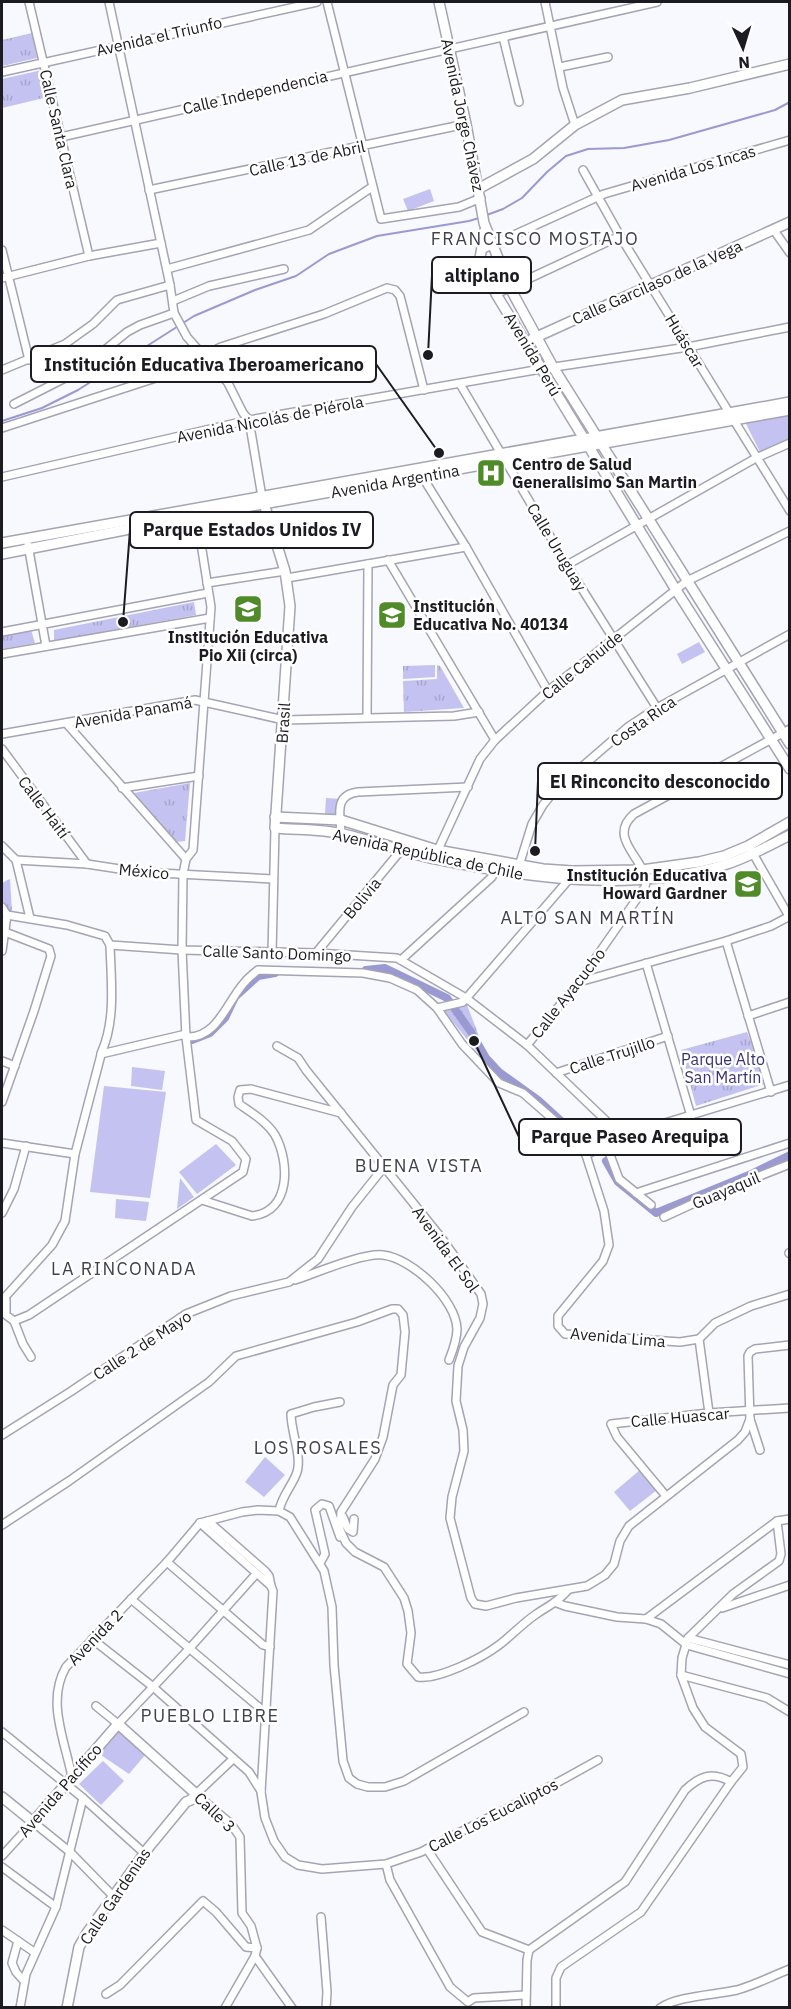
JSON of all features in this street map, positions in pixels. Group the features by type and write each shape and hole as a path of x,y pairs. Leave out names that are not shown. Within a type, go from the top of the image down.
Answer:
{"street":[{"name":"Calle Santa Clara","path":"29,2 89,255"},
{"path":"109,2 120,45 175,315 197,350 228,383 249,420 263,501"},
{"name":"Avenida el Triunfo","path":"2,72 317,2"},
{"path":"327,2 381,219 459,207 480,197 575,125 622,100 690,88 789,64"},
{"name":"Avenida Jorge Chávez","path":"438,2 466,124 484,226"},
{"path":"546,2 569,110 575,125"},
{"name":"Calle Independencia","path":"61,137 657,2"},
{"path":"503,37 519,102"},
{"path":"560,67 608,57"},
{"name":"Calle 13 de Abril","path":"149,190 466,124"},
{"name":"Avenida Los Incas","path":"481,250 598,198 789,140"},
{"name":"Huáscar","path":"583,170 620,236 789,511"},
{"path":"166,269 309,230 372,187"},
{"name":"Calle Garcilaso de la Vega","path":"525,342 789,222"},
{"name":"Avenida Perú","path":"484,226 510,288 553,367 738,662 786,731 789,744"},
{"name":"Avenida Perú","path":"484,226 480,258 496,294 676,590 789,769"},
{"path":"773,229 789,254"},
{"path":"496,294 620,236"},
{"path":"5,277 89,255 161,243"},
{"path":"2,250 5,277 29,360"},
{"path":"172,301 209,286 284,269"},
{"path":"2,370 65,344 93,324 117,300 170,285"},
{"path":"2,428 208,361 215,350 221,347 324,314 382,288 391,288 400,296 424,390"},
{"path":"14,404 79,371 140,325 175,315"},
{"name":"Avenida Nicolás de Piérola","path":"2,477 249,420 553,367 688,347 789,327"},
{"name":"Calle Uruguay","path":"460,384 567,566 657,708"},
{"name":"Avenida Argentina","path":"2,543 73,535 263,501 730,416 789,402"},
{"name":"Avenida Argentina","path":"730,416 789,410"},
{"path":"567,566 756,458 789,443"},
{"path":"419,472 466,547 548,691"},
{"name":"Brasil","path":"263,501 286,574 290,606 284,720 275,817 272,953"},
{"path":"14,1321 29,1315 243,1172 246,1159 232,1141 196,1120 186,1036 182,950 183,874 186,859 193,850 210,618 196,512"},
{"name":"Calle Cahuide","path":"436,854 480,759 495,740 548,691 687,581 789,531"},
{"name":"Avenida Argentina","path":"2,554 29,549 73,535"},
{"path":"26,539 46,646"},
{"path":"207,584 368,564 466,547"},
{"path":"388,560 495,740"},
{"path":"367,717 368,564"},
{"path":"2,632 208,593"},
{"path":"2,654 210,618"},
{"name":"Costa Rica","path":"516,874 532,824 555,790 628,727 657,708 789,634"},
{"name":"Avenida Panamá","path":"2,734 195,700 284,720 454,716 478,712"},
{"path":"66,723 186,859"},
{"path":"644,875 627,845 624,826 628,820 634,814 786,731"},
{"name":"Calle Haití","path":"2,749 87,864"},
{"path":"122,788 199,776"},
{"path":"341,833 341,802 344,796 352,792 468,787"},
{"name":"Avenida República de Chile","path":"275,817 340,820 406,841 436,854"},
{"name":"Avenida República de Chile","path":"751,850 789,822"},
{"name":"Avenida República de Chile","path":"275,828 341,833 401,850 496,865 519,864 572,875"},
{"name":"Avenida República de Chile","path":"496,865 516,874 644,875 702,871 789,835"},
{"name":"Bolivia","path":"316,953 406,841"},
{"path":"2,846 16,860 30,918"},
{"path":"579,982 726,941 771,926 789,917 751,850"},
{"name":"México","path":"16,860 87,864 139,872 273,879"},
{"path":"401,960 492,877 496,865"},
{"path":"437,1008 463,1002 572,875"},
{"name":"Calle Ayacucho","path":"527,1045 579,982 645,887 644,875"},
{"path":"2,907 7,915 2,951"},
{"name":"Calle Santo Domingo","path":"7,915 30,918 105,936 110,945 397,958 466,998 527,1045 622,1136"},
{"path":"2,1102 51,956 49,949 3,933"},
{"path":"726,941 771,1092"},
{"path":"31,1357 14,1321 6,1315 6,1296 61,1232 68,1208 75,1154 106,1041 111,1006 110,945"},
{"path":"646,963 691,1116"},
{"path":"101,1054 186,1036 190,1038 209,1030 221,1018 243,984 258,970 363,973 390,978 417,990 437,1008 462,1044 499,1083 523,1093 548,1113 578,1141 586,1155 622,1136 789,1087"},
{"path":"748,1016 789,1002"},
{"name":"Calle Trujillo","path":"556,1073 668,1036"},
{"name":"Avenida El Sol","path":"278,1046 302,1062 309,1074 442,1239 481,1294 483,1304 480,1318 464,1347 458,1366 456,1401 464,1430 464,1451 452,1497 450,1518 471,1598 479,1606 587,1586 605,1575 614,1564 620,1541 629,1526 738,1440 745,1432 750,1415"},
{"path":"2,1061 15,1066"},
{"path":"202,1200 252,1216 260,1215 277,1203 284,1189 285,1173 275,1136 263,1121 239,1104 240,1090 251,1089 342,1114"},
{"path":"2,1143 75,1154"},
{"path":"636,1193 789,1143"},
{"path":"606,1144 619,1179 651,1205"},
{"path":"2,1213 14,1189 26,1146"},
{"name":"Avenida Lima","path":"586,1155 604,1212 609,1245 603,1261 560,1312 557,1321 561,1330 569,1335 595,1337 680,1342 699,1339"},
{"name":"Guayaquil","path":"664,1217 789,1164"},
{"name":"Calle 2 de Mayo","path":"2,1435 186,1314 231,1296 289,1282 318,1259 352,1207 384,1167"},
{"path":"289,1282 365,1257 381,1255 399,1258 420,1272 447,1302 457,1330 449,1360"},
{"path":"709,1413 699,1339 715,1323 751,1306 789,1294"},
{"path":"2,1525 200,1389 236,1356 398,1309 403,1315 405,1332 401,1375 393,1385 383,1437 375,1459 341,1512 340,1530 346,1543"},
{"path":"760,1450 750,1415 748,1356 750,1352 789,1345"},
{"path":"279,1511 280,1503 297,1474 298,1468 291,1414 340,1402"},
{"name":"Calle Huascar","path":"666,1496 617,1437 611,1424 709,1413 750,1415 789,1408"},
{"path":"320,1563 325,1554 316,1514 318,1507 322,1504 329,1506 337,1532 346,1543 356,1552 384,1567 404,1599 411,1633 407,1664 418,1677 428,1678 440,1675 497,1646 536,1614 557,1603 568,1590"},
{"path":"200,1523 242,1512 279,1511 290,1517 320,1563 332,1607 334,1665 343,1761 349,1778 357,1784 368,1787 385,1787 404,1781 524,1712"},
{"path":"341,1512 345,1524 353,1532 354,1519"},
{"path":"646,1619 777,1521 789,1519"},
{"path":"208,1521 266,1572 273,1591 261,1792"},
{"path":"556,2007 556,1977 561,1967 641,1912 730,1782 743,1767 743,1758 738,1750 705,1727 693,1708 681,1675 682,1659 688,1641 733,1594 779,1561 781,1554 777,1521"},
{"path":"200,1523 271,1586"},
{"name":"Avenida 2","path":"72,1777 59,1725 57,1693 60,1676 92,1639 167,1562 200,1523"},
{"path":"167,1562 263,1645 270,1647"},
{"path":"118,1724 256,1574"},
{"path":"719,1609 789,1585"},
{"path":"131,1599 267,1714"},
{"path":"557,1603 617,1617 646,1619 661,1624 688,1641 789,1674"},
{"path":"92,1639 152,1686 254,1777 261,1792"},
{"path":"688,1641 789,1665"},
{"path":"681,1675 767,1698 789,1712"},
{"name":"Calle 3","path":"96,1706 194,1797 231,1824 240,1837 242,1913 251,1926 257,1948"},
{"name":"Avenida Pacífico","path":"2,1856 118,1724"},
{"path":"2,1732 83,1798 144,1853"},
{"name":"Calle Gardenias","path":"67,2007 79,1947 144,1853 186,1802 233,1759"},
{"name":"Calle Los Eucaliptos","path":"261,1792 265,1818 274,1841 285,1857 298,1865 322,1869 386,1864 427,1849 598,1760"},
{"path":"526,2007 529,1950 625,1882 685,1790 696,1780 710,1776 721,1777 730,1782"},
{"path":"2,1797 70,1852 114,1897"},
{"name":"Calle Gardenias","path":"73,2007 83,1951 87,1943 153,1850 191,1805 194,1797"},
{"path":"20,2007 24,1981 34,1952 56,1907 83,1798"},
{"path":"427,1849 485,1934 529,1950"},
{"path":"386,1864 390,1880 450,1987 467,2001 474,1998 525,1995"},
{"path":"2,1867 56,1907"},
{"path":"106,1994 120,1985 203,1901 216,1912 246,1947 257,1948 255,1956 225,2007"},
{"path":"321,1917 327,1992 326,2007"},
{"path":"2,1930 34,1952"},
{"path":"18,1941 12,1963 24,1981"},
{"path":"255,1956 292,2007"},
{"path":"660,2007 673,2001 741,1989 789,1969"},
{"path":"474,1998 474,2007"}],"green space":[{"path":"32,33 37,58 2,66 2,40"},
{"path":"42,70 48,97 2,108 2,79"},
{"path":"430,189 434,201 408,211 403,199"},
{"path":"789,413 789,439 760,452 745,422"},
{"path":"194,602 196,615 54,641 54,630"},
{"path":"31,630 35,643 2,649 2,636"},
{"path":"699,642 705,652 682,664 677,654"},
{"path":"435,665 435,677 403,679 403,666"},
{"path":"437,665 440,666 464,708 404,712 403,681 437,679"},
{"path":"190,783 185,841 176,842 134,793"},
{"path":"326,798 342,799 341,815 325,814"},
{"path":"10,879 12,911 2,910 2,883"},
{"path":"467,1005 492,1070 444,1011"},
{"name":"Parque Alto San Martín","path":"747,1032 767,1083 696,1106 681,1050"},
{"path":"718,1049 722,1061 695,1068 692,1056"},
{"path":"132,1067 165,1071 162,1090 131,1086"},
{"path":"104,1086 166,1092 150,1198 90,1192"},
{"path":"216,1144 236,1165 197,1194 179,1172"},
{"path":"180,1178 194,1197 177,1209"},
{"path":"116,1199 149,1202 146,1221 115,1218"},
{"path":"265,1457 285,1475 264,1497 245,1482"},
{"path":"640,1470 657,1490 630,1511 614,1492"},
{"path":"120,1728 145,1755 129,1774 98,1753"},
{"path":"103,1761 124,1781 101,1805 79,1784"}],"waterway":[{"path":"484,216 503,209 522,198 566,156 588,149 624,148 669,140 775,110 790,102"},
{"path":"2,421 42,408 78,390 194,316 255,290 296,276 329,254 377,236 479,218"},
{"path":"366,970 385,968 447,998 486,1058 499,1072 538,1100 583,1141"},
{"path":"192,1040 210,1033 225,1018 235,997 258,976 275,973"},
{"path":"606,1161 618,1182 656,1213 749,1175 790,1155"}],"place":[{"name":"altiplano","path":"428,355"},
{"name":"Institución Educativa Iberoamericano","path":"439,453"},
{"name":"Centro de Salud Generalisimo San Martin","path":"491,473"},
{"name":"Institución Educativa Pio Xii (circa)","path":"248,609"},
{"name":"Institución Educativa No. 40134","path":"392,615"},
{"name":"Parque Estados Unidos IV","path":"123,622"},
{"name":"El Rinconcito desconocido","path":"535,851"},
{"name":"Institución Educativa Howard Gardner","path":"748,884"},
{"name":"Parque Paseo Arequipa","path":"474,1041"}],"district":[{"name":"FRANCISCO MOSTAJO","path":"535,238"},
{"name":"ALTO SAN MARTÍN","path":"588,917"},
{"name":"BUENA VISTA","path":"419,1165"},
{"name":"LA RINCONADA","path":"124,1268"},
{"name":"LOS ROSALES","path":"318,1447"},
{"name":"PUEBLO LIBRE","path":"210,1715"}]}
